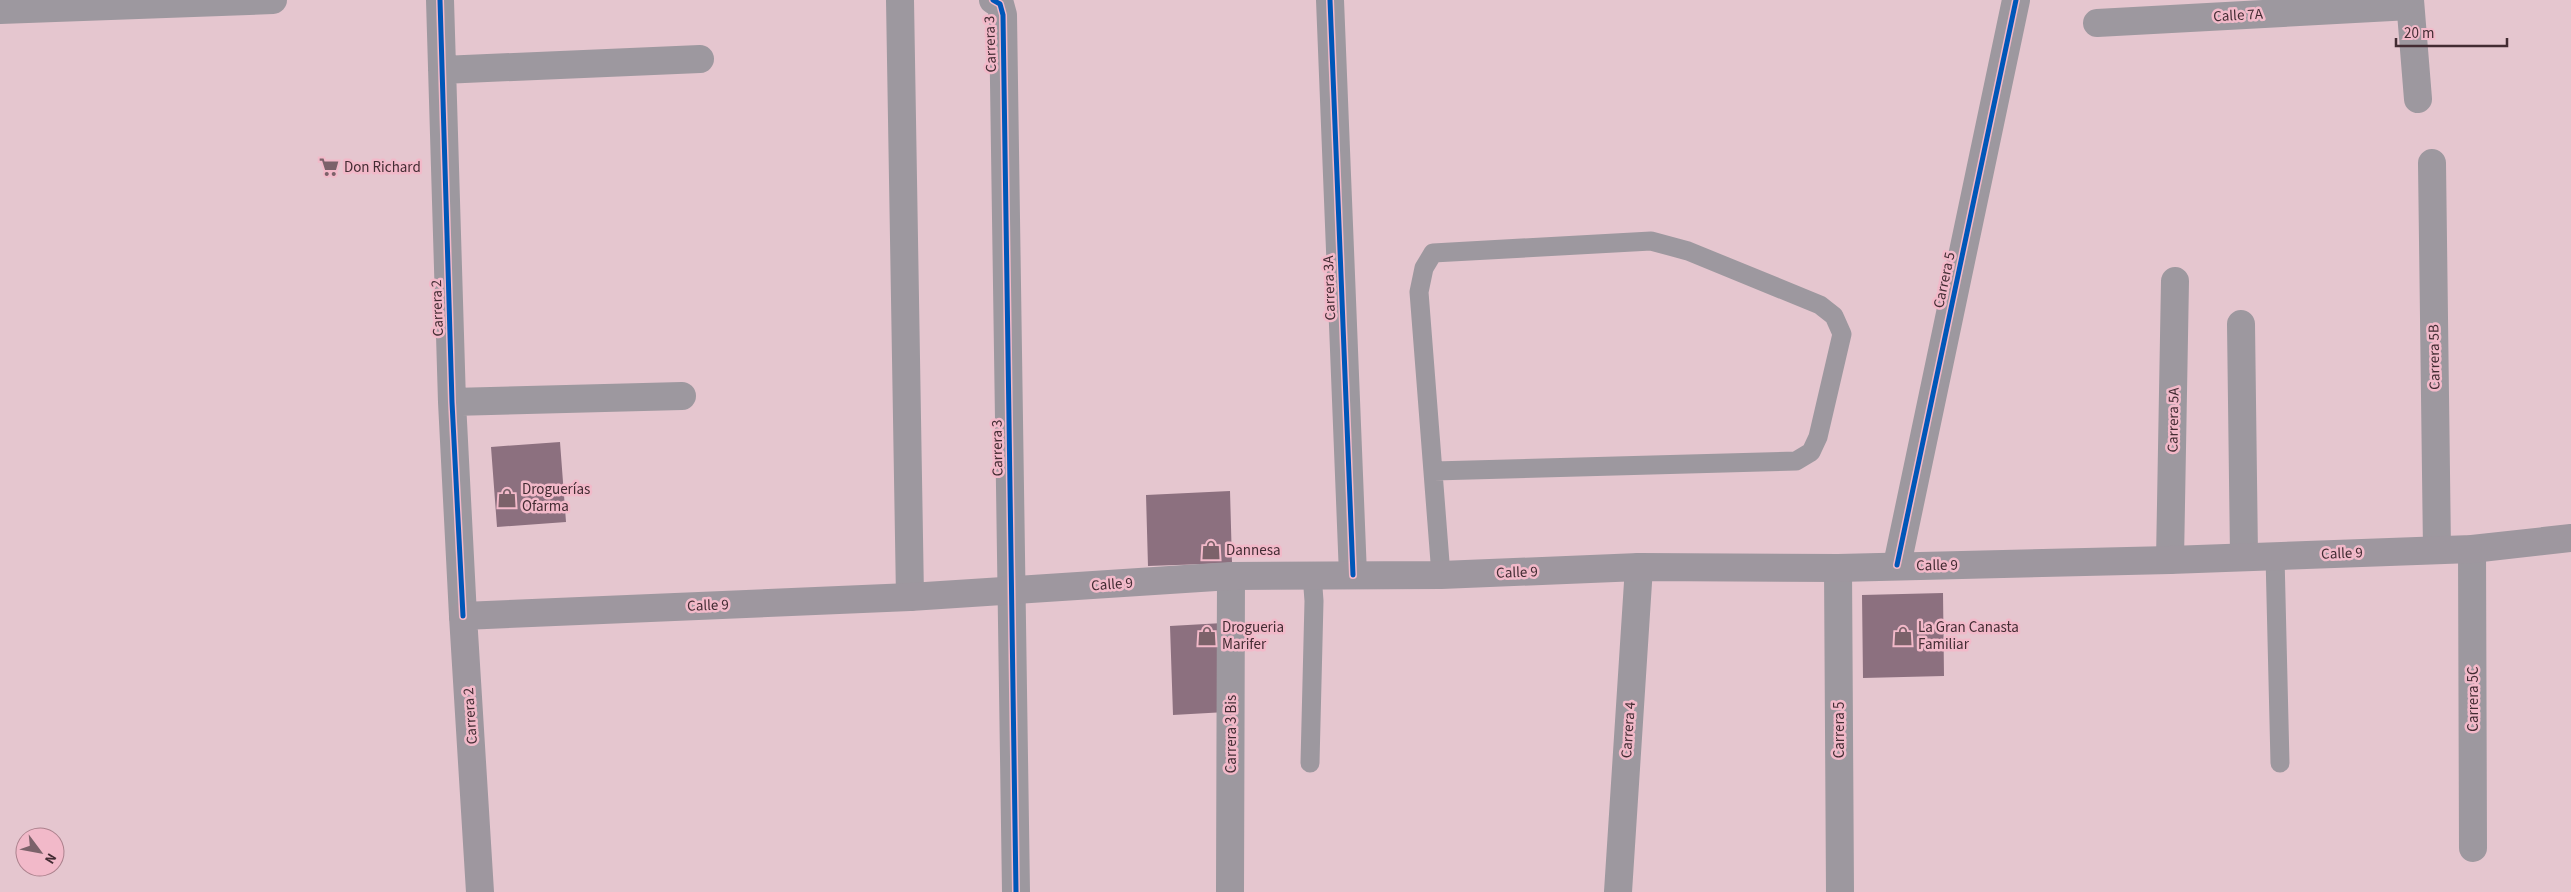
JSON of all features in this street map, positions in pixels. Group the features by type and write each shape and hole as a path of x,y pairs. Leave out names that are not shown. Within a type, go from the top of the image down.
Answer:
{"main road":[{"name":"Calle 9","path":"463,616 910,597 1231,576 1312,574 1441,575 1638,567 1838,568 1897,565 2170,560 2472,549 2571,538"},
{"name":"Carrera 2","path":"463,616 480,892"}],"street":[{"path":"0,10 273,0"},
{"name":"Carrera 2","path":"440,0 452,402 463,616"},
{"path":"900,0 910,597"},
{"name":"Carrera 3A","path":"1330,0 1352,575"},
{"name":"Carrera 5","path":"1897,565 2016,0"},
{"name":"Carrera 3","path":"997,2 1003,16 1016,892"},
{"path":"2410,3 2418,99"},
{"name":"Calle 7A","path":"2097,23 2410,3"},
{"path":"442,70 700,59"},
{"name":"Carrera 5B","path":"2432,163 2437,550"},
{"name":"Carrera 5A","path":"2170,560 2175,281"},
{"path":"2241,324 2244,556"},
{"path":"452,402 682,396"},
{"name":"Carrera 5C","path":"2472,549 2473,848"},
{"name":"Carrera 4","path":"1618,892 1638,567"},
{"name":"Carrera 5","path":"1838,568 1840,892"},
{"name":"Carrera 3 Bis","path":"1230,892 1231,576"}],"lane":[{"path":"1434,471 1796,461 1811,452 1818,437 1842,334 1834,316 1820,304 1688,251 1651,241 1432,253 1424,268 1419,292 1441,575"},
{"path":"2275,556 2280,763"},
{"path":"1310,763 1314,601 1312,574"}],"building":[{"path":"560,442 566,522 497,527 491,447"},
{"path":"1230,491 1232,563 1148,566 1146,495"},
{"name":"La Gran Canasta Familiar","path":"1943,593 1944,676 1863,678 1862,595"},
{"path":"1223,623 1226,712 1173,715 1170,626"}],"cycle path":[{"path":"440,0 452,402 463,616"},
{"path":"993,0 1000,4 1003,15 1016,892"},
{"path":"1330,0 1353,575"},
{"path":"1897,565 2016,0"}],"place":[{"name":"Don Richard","path":"329,167"},
{"name":"Droguerías Ofarma","path":"507,498"},
{"name":"Dannesa","path":"1211,550"},
{"name":"Drogueria Marifer","path":"1207,636"},
{"name":"La Gran Canasta Familiar","path":"1903,636"}]}
